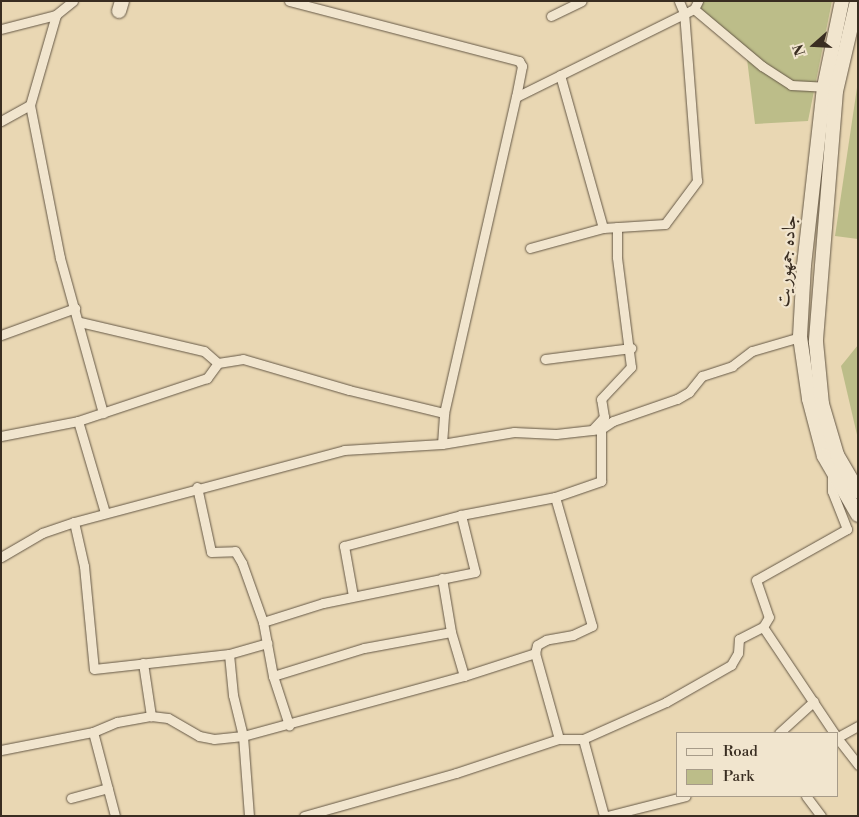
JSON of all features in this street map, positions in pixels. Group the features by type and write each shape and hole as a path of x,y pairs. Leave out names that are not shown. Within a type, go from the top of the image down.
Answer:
{"main road":[{"name":"جاده جمهوریت","path":"842,1 824,87 804,265 800,337 809,399 824,456 858,515"},
{"name":"جاده جمهوریت","path":"857,1 836,91 816,342 822,404 837,455 858,491"}],"street":[{"path":"1,29 56,15 74,1"},
{"path":"289,1 519,61 522,66 444,412 442,444"},
{"path":"551,16 582,1"},
{"path":"530,248 603,228 665,224 697,182 684,13 679,1"},
{"path":"516,97 684,13 696,5 762,66 791,85 824,87"},
{"path":"56,15 30,105 60,258 80,322 103,413"},
{"path":"560,75 603,228"},
{"path":"1,121 30,105"},
{"path":"353,596 344,546 461,515 554,498 601,481 597,429 604,417 602,399 629,372 631,348 617,257 617,227"},
{"path":"1,335 75,308"},
{"path":"80,322 204,351 218,362 243,359 349,390 444,412"},
{"path":"1,557 42,533 74,522 197,487 344,450 442,444 514,432 556,434 597,429 613,421 677,399 689,392 702,376 732,366 752,351 800,337"},
{"path":"545,359 631,348"},
{"path":"1,436 78,421 207,378 218,362"},
{"path":"78,421 105,513"},
{"path":"304,816 456,773 559,739 583,739 666,702 731,665 738,653 739,640 763,627 769,617 756,580 846,529 832,491 832,471"},
{"path":"197,487 211,552 236,551 263,622 273,676 288,725"},
{"path":"554,498 592,626 573,635 546,640 537,645 535,653 559,739"},
{"path":"263,622 353,596 475,572 461,515"},
{"path":"74,522 84,566 94,668 229,654 267,643"},
{"path":"442,578 452,632 464,676"},
{"path":"763,627 833,732"},
{"path":"273,676 364,648 452,632"},
{"path":"1,750 93,732 117,722 152,716 168,718 199,736 214,739 242,736 288,725 384,696 464,676 535,653"},
{"path":"229,654 233,695 242,736 249,816"},
{"path":"143,663 152,716"},
{"path":"780,732 814,701"},
{"path":"839,737 858,726"},
{"path":"93,732 115,816"},
{"path":"583,739 606,816 682,797"},
{"path":"839,739 858,765"},
{"path":"71,798 108,788"},
{"path":"807,797 821,816"}],"green space":[{"path":"701,1 832,1 808,121 755,124 747,59 696,8"},
{"path":"858,81 858,239 835,236"},
{"path":"858,345 858,439 841,366"}]}
